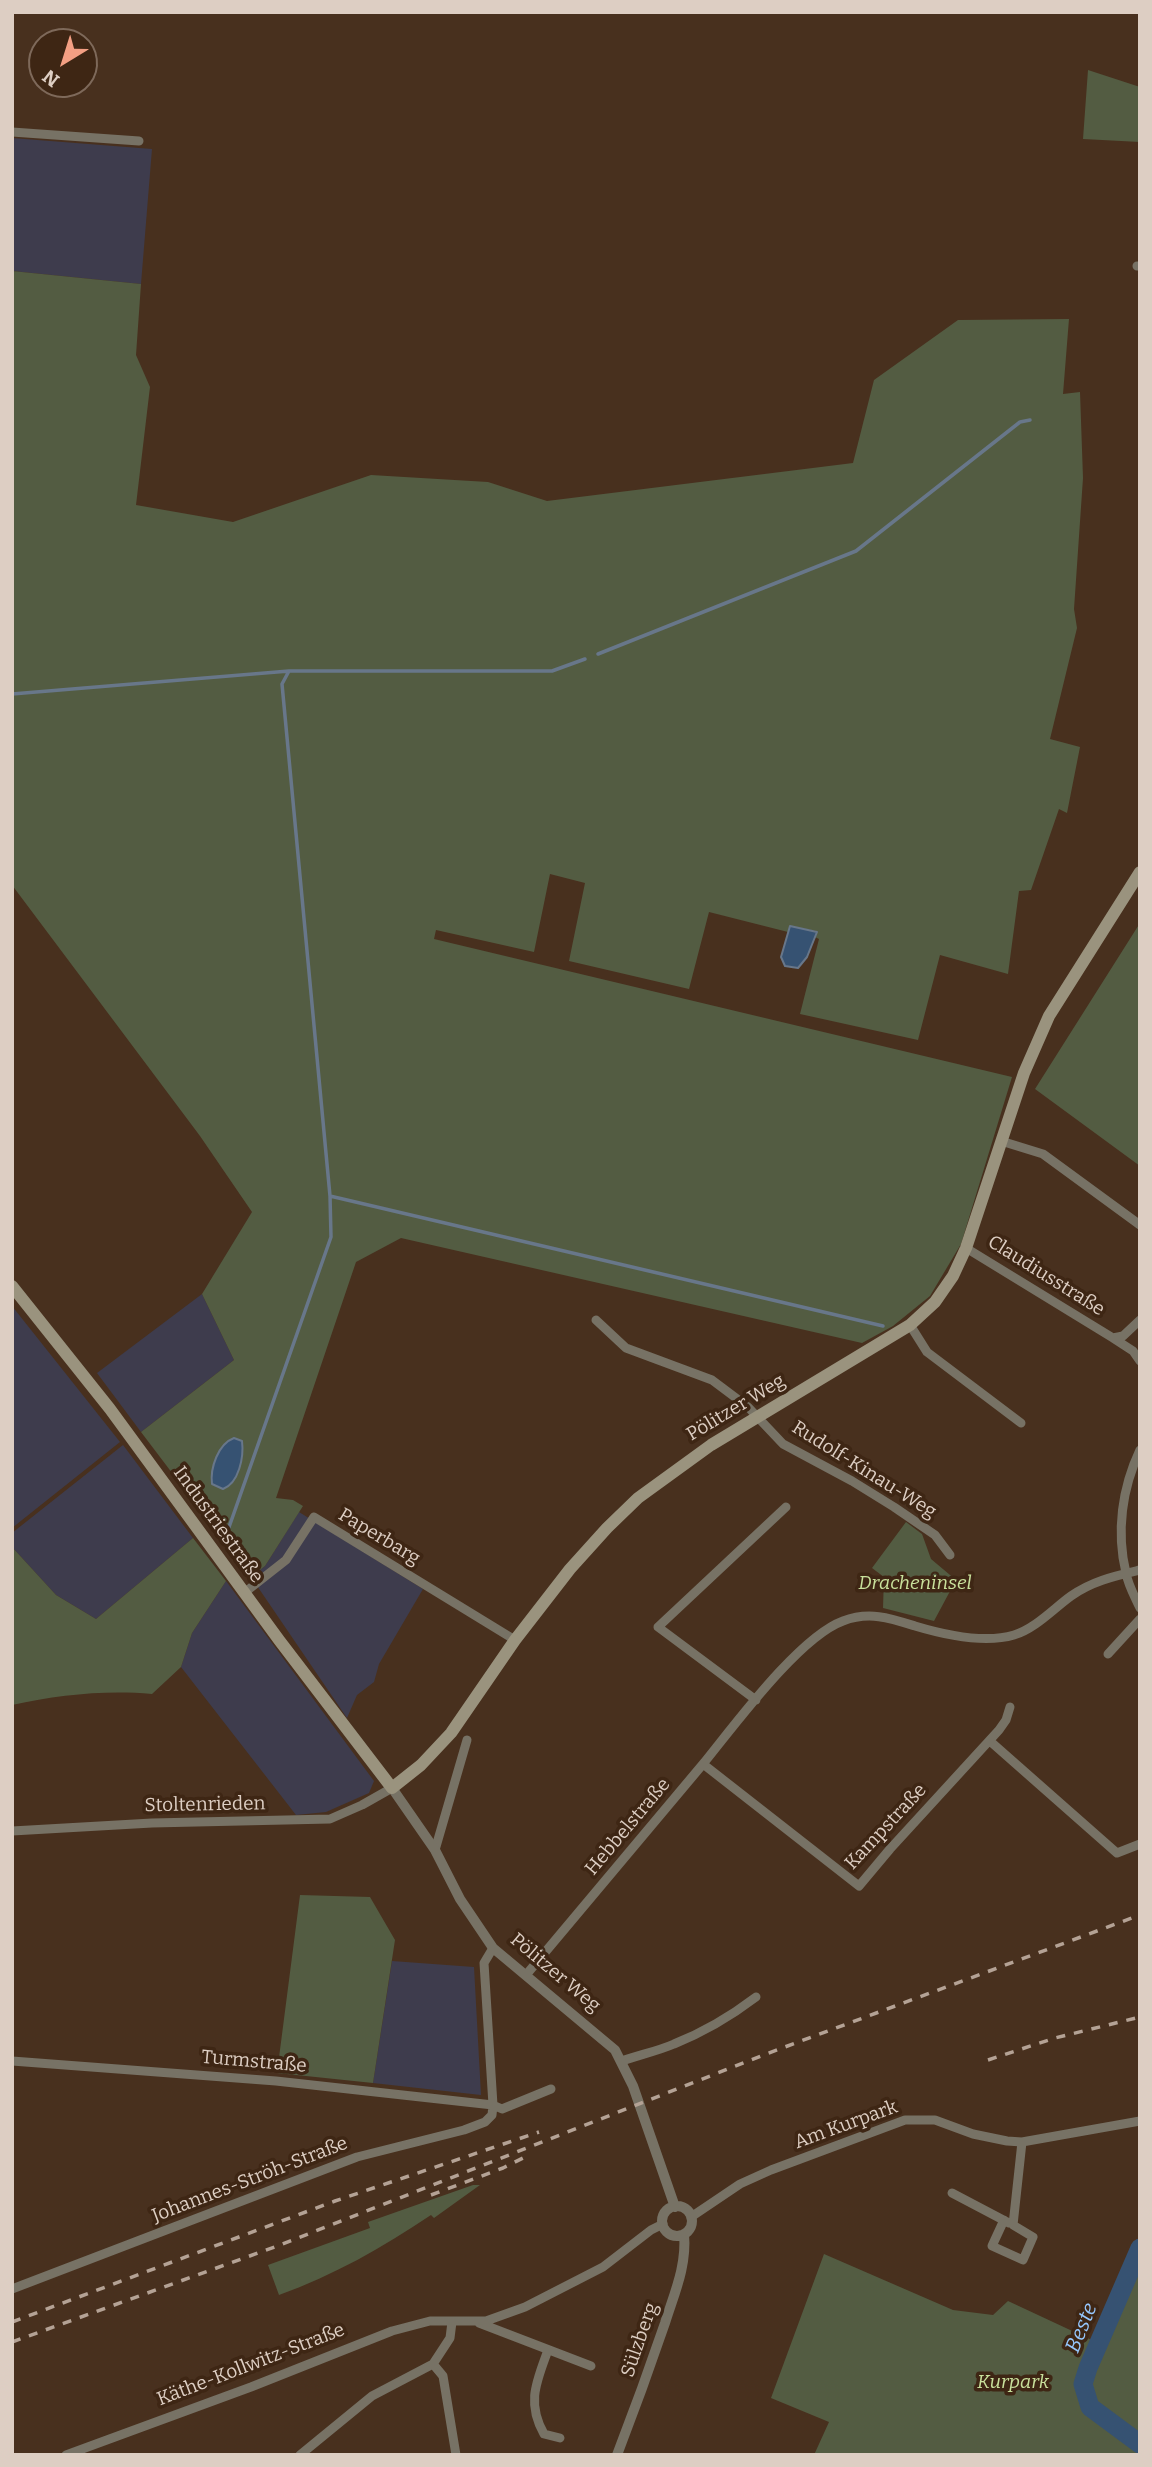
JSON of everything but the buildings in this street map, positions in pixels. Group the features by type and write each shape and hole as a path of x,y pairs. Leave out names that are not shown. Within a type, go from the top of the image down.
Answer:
{"main road":[{"name":"Pölitzer Weg","path":"392,1788 421,1765 451,1733 515,1640 570,1569 638,1498 683,1463 910,1325 935,1302 953,1276 966,1248 1024,1073 1049,1016 1140,872"},
{"name":"Industriestraße","path":"12,1286 110,1409 244,1593 392,1788"}],"street":[{"path":"12,132 139,141"},
{"path":"1001,1140 1043,1154 1140,1225"},
{"name":"Claudiusstraße","path":"966,1248 1113,1338 1133,1351 1140,1361"},
{"name":"Rudolf-Kinau-Weg","path":"596,1320 626,1348 712,1380 747,1407 783,1444 852,1481 935,1535 950,1555"},
{"path":"1113,1338 1123,1336 1140,1320"},
{"path":"910,1325 927,1352 1021,1423"},
{"path":"1140,1450 1126,1488 1121,1516 1126,1573 1140,1608"},
{"path":"756,1700 658,1627 786,1507"},
{"name":"Paperbarg","path":"244,1593 286,1560 314,1517 515,1640"},
{"path":"1126,1573 1140,1570"},
{"name":"Hebbelstraße","path":"526,1975 756,1700 802,1650 828,1628 843,1621 874,1615 980,1640 1015,1634 1044,1619 1073,1595 1106,1577 1126,1573"},
{"path":"1108,1654 1140,1619"},
{"name":"Kampstraße","path":"703,1764 859,1886 990,1741 1006,1720 1010,1707"},
{"path":"435,1850 467,1740"},
{"path":"990,1741 1117,1853 1140,1844"},
{"name":"Stoltenrieden","path":"12,1831 152,1823 330,1819 392,1788"},
{"name":"Pölitzer Weg","path":"392,1788 435,1850 460,1899 493,1948 615,2049 633,2086 675,2207"},
{"path":"493,1948 484,1963 493,2105"},
{"path":"622,2061 672,2045 717,2024 756,1997"},
{"name":"Turmstraße","path":"12,2061 276,2081 493,2105 502,2109 551,2089"},
{"name":"Johannes-Ströh-Straße","path":"12,2289 356,2157 464,2130 485,2122 492,2115 493,2105"},
{"name":"Am Kurpark","path":"691,2217 740,2184 905,2120 935,2120 973,2134 1023,2142 1140,2121"},
{"path":"952,2193 1009,2223 1033,2237 1023,2260 992,2246 1009,2223 1023,2142"},
{"path":"663,2224 666,2211 675,2207 687,2210 691,2217"},
{"name":"Sülzberg","path":"617,2455 680,2279 684,2234 690,2229 691,2217"},
{"path":"663,2224 671,2234 684,2234"},
{"path":"478,2323 525,2307 581,2279 603,2267 651,2230 663,2224"},
{"name":"Käthe-Kollwitz-Straße","path":"66,2455 204,2402 251,2387 392,2331 430,2321 478,2323"},
{"path":"300,2455 372,2396 433,2364 450,2338 452,2322"},
{"path":"478,2323 591,2366"},
{"path":"548,2350 533,2397 535,2419 544,2434 560,2438"},
{"path":"433,2364 443,2376 456,2455"}],"shaded area":[{"path":"12,138 152,149 141,284 12,271"},
{"path":"202,1294 234,1360 141,1432 97,1373"},
{"path":"12,1306 120,1442 12,1528"},
{"path":"123,1445 193,1538 96,1619 56,1595 12,1547 12,1533"},
{"path":"299,1512 423,1589 379,1664 374,1682 357,1695 347,1718 251,1577 265,1566"},
{"path":"226,1581 374,1781 369,1793 326,1812 296,1815 181,1667 192,1633"},
{"path":"392,1961 474,1967 481,2095 373,2083"}],"green space":[{"path":"1088,70 1140,87 1140,142 1083,139"},
{"path":"12,271 141,284 136,355 150,387 136,505 233,522 371,475 488,482 547,501 853,463 874,380 958,320 1069,319 1063,394 1080,392 1083,478 1074,609 1077,628 1050,739 1080,747 1067,813 1059,809 1031,890 1019,891 1008,974 940,955 918,1040 800,1014 819,939 815,937 816,931 790,926 788,932 709,912 689,989 569,961 585,883 550,874 534,952 436,930 434,939 1012,1077 961,1244 930,1296 893,1326 862,1343 401,1238 356,1262 276,1498 293,1500 303,1506 265,1566 251,1577 141,1432 234,1360 202,1294 252,1212 200,1136 12,885"},
{"path":"1140,923 1140,1166 1035,1089"},
{"name":"Dracheninsel","path":"906,1522 922,1534 931,1559 956,1580 934,1621 883,1608 884,1577 872,1568"},
{"path":"193,1538 226,1581 192,1633 181,1667 152,1694 82,1694 12,1705 12,1547 56,1595 96,1619"},
{"path":"300,1895 370,1897 395,1940 373,2083 277,2073"},
{"path":"473,2185 480,2185 434,2218 431,2215 357,2260 279,2295 268,2265 370,2228 368,2222"},
{"name":"Kurpark","path":"1140,2248 1140,2455 814,2455 829,2422 771,2398 824,2254 953,2310 993,2315 1008,2301 1098,2343"}],"water":[{"path":"790,926 817,932 807,957 798,968 785,966 781,957"},
{"path":"234,1438 242,1441 241,1462 233,1481 223,1489 212,1484 212,1471 219,1451"}],"waterway":[{"path":"598,654 856,551 1020,422 1030,420"},
{"path":"228,1530 331,1237 330,1196 282,684 289,671 552,671 585,659"},
{"path":"12,694 289,671"},
{"path":"330,1196 883,1326"},
{"name":"Beste","path":"1140,2248 1083,2384 1090,2407 1140,2444"}],"railway":[{"path":"12,2342 280,2245 766,2054 1140,1915"},
{"path":"988,2060 1055,2038 1140,2017"},
{"path":"12,2322 335,2201 539,2132"},
{"path":"431,2195 525,2157"}]}
